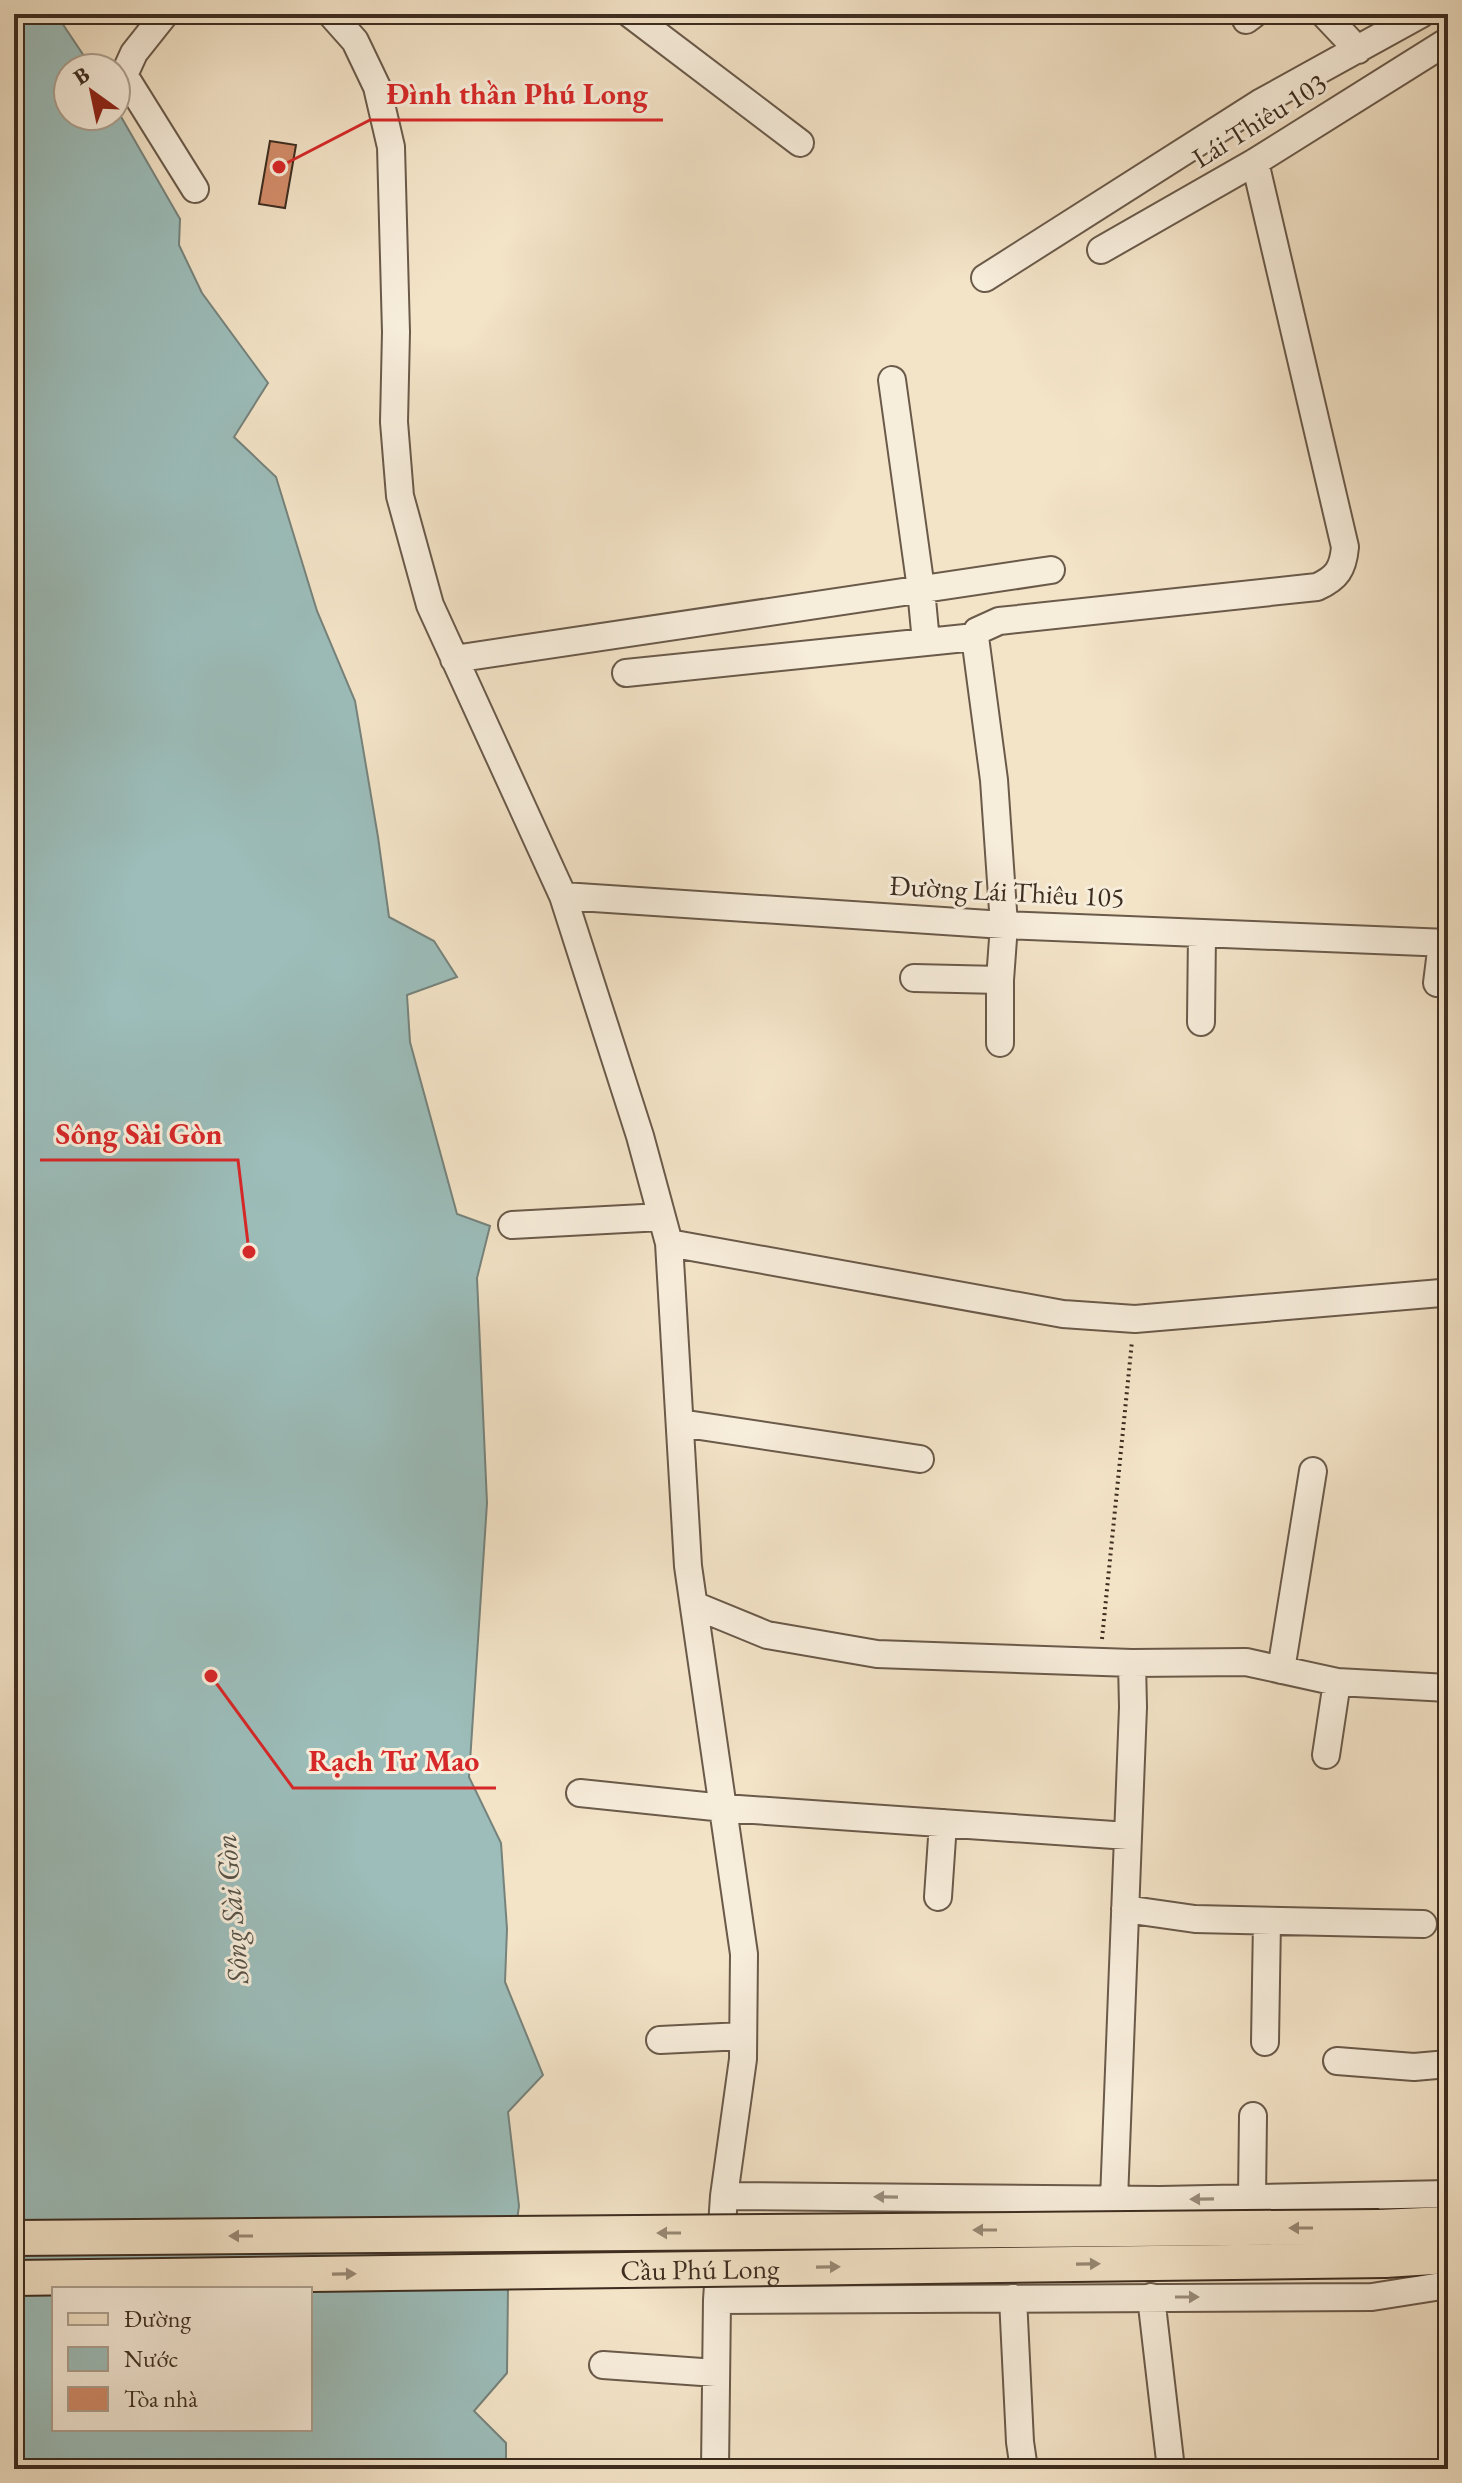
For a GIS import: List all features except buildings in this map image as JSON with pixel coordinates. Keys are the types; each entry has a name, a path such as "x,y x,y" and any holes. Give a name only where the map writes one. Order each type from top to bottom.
{"main road":[{"path":"1382,2243 1448,2224"},
{"name":"Cầu Phú Long","path":"14,2238 1382,2243"},
{"path":"1382,2243 1448,2256"},
{"name":"Cầu Phú Long","path":"14,2278 1382,2243"}],"street":[{"path":"165,14 134,53 124,75 195,189"},
{"path":"331,14 355,41 377,87 391,147 396,332 394,422 400,496 430,605 563,896 640,1136 666,1230 688,1566 744,1954 743,2059 724,2196 717,2300 715,2469"},
{"path":"630,14 800,143"},
{"path":"1324,14 1358,50"},
{"path":"985,278 1260,103 1421,14"},
{"name":"Lái Thiêu 103","path":"1101,250 1255,162 1448,41"},
{"path":"1000,1043 1004,925 994,780 975,637 983,627 999,621 1317,587 1331,581 1342,569 1345,547 1255,162"},
{"path":"892,380 923,615"},
{"path":"626,673 923,615 1051,570"},
{"path":"454,659 923,615 975,637"},
{"name":"Đường Lái Thiêu 105","path":"563,896 1004,925 1202,942 1445,943"},
{"path":"1201,1022 1202,942"},
{"path":"1445,943 1437,983 1448,983"},
{"path":"914,978 1000,980"},
{"path":"512,1225 666,1230 1063,1314 1135,1319 1441,1293"},
{"path":"680,1423 920,1459"},
{"path":"1281,1670 1313,1471"},
{"path":"694,1605 767,1635 877,1654 1132,1663 1246,1662 1337,1682 1448,1688"},
{"path":"1114,2200 1132,1663"},
{"path":"1326,1755 1337,1682"},
{"path":"580,1793 724,1808 1128,1836"},
{"path":"938,1897 943,1823"},
{"path":"1125,1909 1195,1919 1423,1924"},
{"path":"1265,2042 1267,1921"},
{"path":"660,2040 743,2036"},
{"path":"1337,2061 1414,2067 1448,2064"},
{"path":"1252,2198 1253,2116"},
{"path":"724,2196 1114,2200 1448,2194"},
{"path":"717,2300 1372,2297 1448,2285"},
{"path":"1151,2297 1171,2469"},
{"path":"1013,2298 1024,2469"},
{"path":"603,2365 716,2373"}],"path":[{"path":"1099,1662 1135,1319"}],"water":[{"name":"Sông Sài Gòn","path":"14,14 56,14 81,52 52,52 52,132 130,132 180,219 179,245 202,293 268,383 234,437 276,477 317,611 355,701 389,917 434,941 457,977 407,995 410,1042 457,1214 490,1226 477,1278 487,1503 469,1777 501,1843 507,1929 505,1982 543,2075 508,2112 519,2206 508,2286 507,2373 474,2411 506,2443 506,2469 14,2469"}],"place":[{"name":"Đình thần Phú Long","path":"279,167"},
{"name":"Sông Sài Gòn","path":"249,1252"},
{"name":"Rạch Tư Mao","path":"211,1676"}]}
